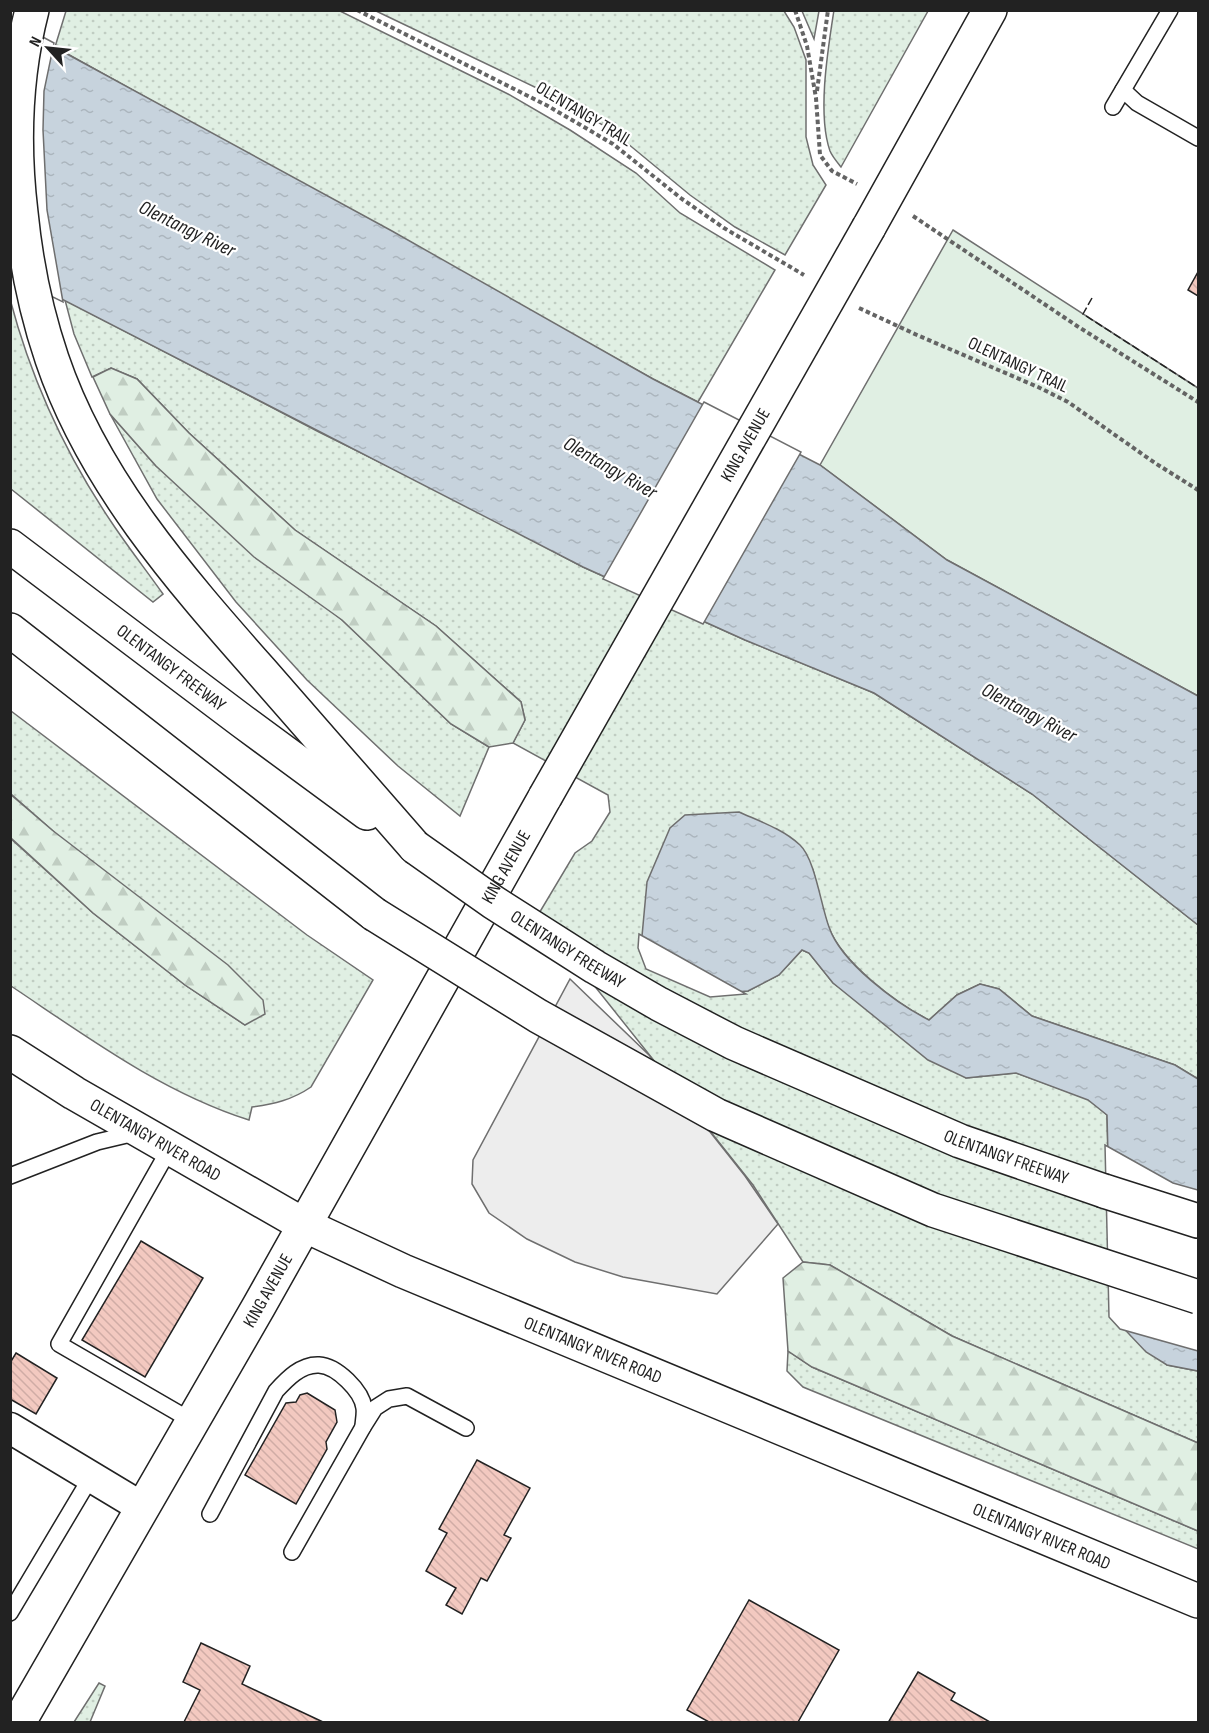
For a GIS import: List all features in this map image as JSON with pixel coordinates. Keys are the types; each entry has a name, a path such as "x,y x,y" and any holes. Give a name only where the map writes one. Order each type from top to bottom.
{"main road":[{"path":"32,10 19,83 18,187 25,242 39,314 53,361 73,408 120,494 149,537 193,593 415,847"},
{"name":"KING AVENUE","path":"19,1722 304,1225 990,10"},
{"name":"OLENTANGY FREEWAY","path":"10,546 242,722 415,847 493,902 595,967 659,1004 734,1043 960,1141 1198,1221"},
{"path":"10,630 374,914 538,1016 716,1115 933,1210 1198,1297"},
{"name":"OLENTANGY RIVER ROAD","path":"10,1052 74,1093 304,1225 424,1280 1198,1601"}],"street":[{"path":"10,1428 143,1508"}],"lane":[{"path":"1113,107 1170,10"},
{"path":"1123,90 1137,103 1198,138"},
{"path":"10,1176 97,1142 141,1131"},
{"path":"170,1148 58,1344 192,1421"},
{"path":"210,1514 276,1391 289,1377 308,1367 320,1365 336,1372 350,1382 360,1395 365,1410 363,1427"},
{"path":"292,1552 375,1408 389,1399 407,1396 466,1428"},
{"path":"10,1613 91,1477"}],"path":[{"name":"OLENTANGY TRAIL","path":"357,10 548,106 613,144 724,228 785,264"},
{"path":"795,10 807,46 816,98 820,155 832,171 922,222 1077,326 1198,402"},
{"path":"816,98 828,10"},
{"name":"OLENTANGY TRAIL","path":"879,317 1068,402 1198,490"}],"green space":[{"path":"834,10 928,11 841,167 830,151 824,119 825,81"},
{"path":"66,11 340,11 508,94 570,130 636,173 680,213 775,270 698,402 55,47"},
{"path":"376,11 784,11 794,27 806,60 806,137 813,165 826,185 785,255 735,227 690,195 610,129 543,91"},
{"path":"802,11 819,11 814,39"},
{"path":"953,230 1198,388 1198,696 947,560 820,465"},
{"path":"10,299 39,387 65,443 95,497 163,594 153,602 11,489"},
{"path":"65,300 583,567 745,640 874,693 1032,794 1198,925 1198,1079 1175,1065 1032,1016 999,989 980,984 957,995 929,1020 916,1013 872,981 846,955 829,928 813,870 711,994 748,991 779,975 802,950 809,953 833,983 966,1078 1016,1073 1088,1099 1107,1115 1112,1316 1167,1365 1198,1371 1198,1443 952,1336 830,1265 803,1262 753,1185 538,915 575,853 592,841 610,812 608,795 513,743 525,720 521,702 436,626 295,530 189,433 137,379 111,368 92,377 74,334"},
{"path":"111,368 137,379 189,433 295,530 436,626 521,702 525,720 513,743 489,747 451,724 342,620 254,557 156,466 110,414 93,377"},
{"path":"110,414 156,466 342,620 451,724 489,747 460,816 398,766 307,680 236,602 157,499"},
{"path":"11,711 307,935 373,980 311,1087 283,1101 252,1107 249,1120 185,1094 155,1078 96,1043 11,986 10,838 93,913 185,985 245,1025 52,830 11,794"},
{"path":"10,794 52,830 228,965 263,1000 265,1014 245,1025 185,985 93,913 11,838"},
{"path":"803,1262 830,1265 952,1336 1198,1443 1198,1531 812,1367 788,1351 783,1278"},
{"path":"788,1351 812,1367 1198,1531 1198,1549 803,1387 787,1371"},
{"path":"99,1683 105,1686 90,1722 74,1722"}],"shaded area":[{"path":"570,979 649,1055 745,1176 778,1224 717,1294 623,1277 575,1262 527,1239 489,1213 472,1184 473,1160"}],"water":[{"name":"Olentangy River","path":"10,23 392,231 653,379 820,465 947,560 1198,696 1198,925 1032,794 874,693 745,640 583,567 11,273"},
{"path":"739,812 779,830 800,845 810,861 835,941 857,968 886,993 916,1013 929,1020 957,995 980,984 999,989 1032,1016 1175,1065 1198,1079 1198,1371 1167,1365 1146,1352 1112,1316 1107,1115 1088,1100 1016,1073 966,1078 928,1060 833,983 809,953 802,950 779,975 748,991 711,994 641,947 647,882 670,828 685,815"}],"pier":[{"path":"11,20 54,43 44,91 43,130 47,210 63,302 10,276"},
{"path":"704,402 801,452 703,624 603,579"},
{"path":"639,934 746,994 710,997 646,969 638,948"},
{"path":"1105,1145 1173,1183 1198,1190 1198,1351 1120,1329 1109,1317"}],"building":[{"path":"1198,272 1198,296 1188,290"},
{"path":"141,1241 203,1278 145,1377 82,1340"},
{"path":"16,1353 57,1378 36,1414 10,1399 10,1363"},
{"path":"307,1393 335,1410 337,1422 326,1442 327,1449 296,1504 245,1475 286,1403 296,1402 300,1395"},
{"path":"477,1460 530,1488 504,1535 511,1538 487,1581 481,1578 462,1614 446,1605 456,1588 426,1571 447,1533 439,1529"},
{"path":"749,1600 839,1650 798,1722 709,1722 687,1710"},
{"path":"201,1643 250,1666 242,1684 323,1722 184,1722 200,1690 183,1682"},
{"path":"918,1672 955,1693 951,1700 990,1722 889,1721"}],"fence":[{"path":"1092,298 1083,314 1198,388"}]}
